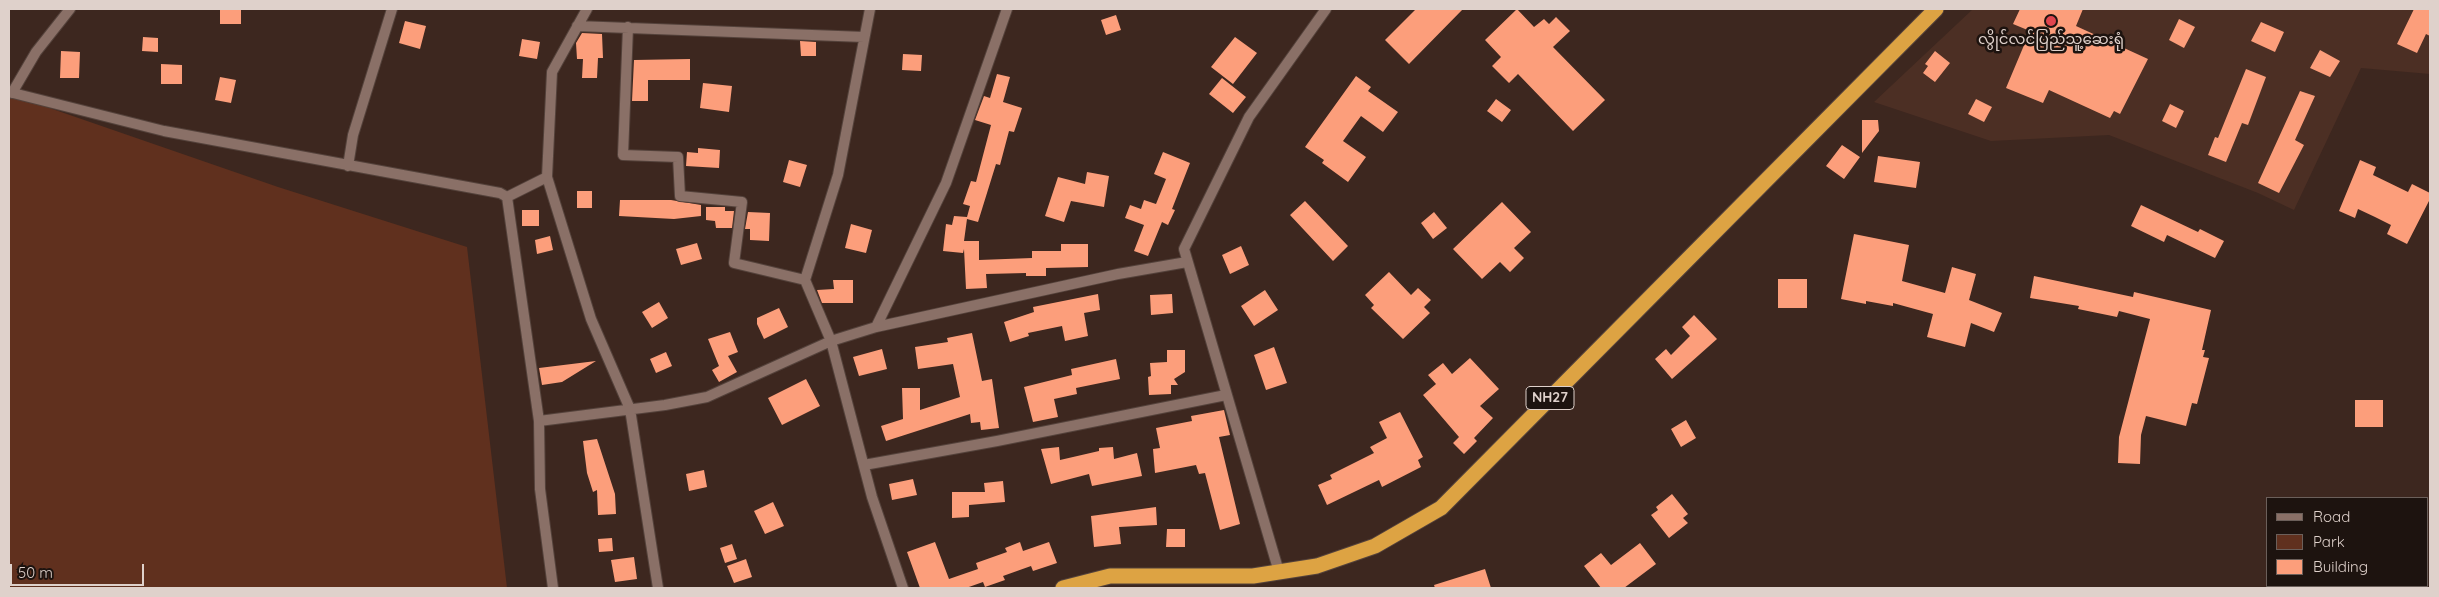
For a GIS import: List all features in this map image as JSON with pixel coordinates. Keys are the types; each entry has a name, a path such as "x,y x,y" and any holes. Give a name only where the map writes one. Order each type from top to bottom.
{"highway":[{"name":"NH27","path":"1063,588 1110,576 1253,576 1317,566 1375,546 1441,508 1936,9"}],"street":[{"path":"70,9 36,52 10,92 164,131 494,192 508,197 547,177"},
{"path":"348,166 353,135 392,9"},
{"path":"587,9 552,72 547,177 592,319 630,410 658,588"},
{"path":"870,9 838,175 804,280 831,341 872,497 903,588"},
{"path":"876,327 946,183 1007,9"},
{"path":"1279,572 1184,249 1250,117 1326,9"},
{"path":"577,26 864,37"},
{"path":"628,27 623,155 678,157 680,196 742,202 734,263 804,280"},
{"path":"508,197 538,421 540,490 553,588"},
{"path":"538,421 630,410 707,397 831,341 876,327 1118,274 1187,262"},
{"path":"864,465 997,441 1226,395"}],"shaded area":[{"path":"1973,9 2430,9 2430,74 2361,68 2294,210 2258,193 2109,135 1991,141 1874,102"}],"green space":[{"path":"9,94 278,187 467,247 507,588 9,588"}],"building":[{"path":"220,9 241,9 241,24 220,24"},
{"path":"1416,9 1463,9 1409,64 1385,40"},
{"path":"1517,9 1534,27 1544,19 1549,24 1556,17 1570,31 1553,47 1605,100 1573,131 1518,74 1509,83 1492,66 1501,57 1485,40"},
{"path":"2020,9 2083,9 2076,26 2148,59 2120,114 2114,111 2110,118 2049,90 2043,103 2006,88 2030,31 2013,24"},
{"path":"2414,9 2430,9 2430,36 2426,34 2417,53 2397,44"},
{"path":"1116,15 1121,30 1106,35 1101,20"},
{"path":"2179,19 2195,27 2184,48 2169,40"},
{"path":"405,21 426,26 420,49 399,43"},
{"path":"2261,22 2284,32 2275,52 2251,41"},
{"path":"582,33 602,34 603,58 598,58 597,78 582,78 583,59 577,59 576,43"},
{"path":"143,37 158,38 158,52 142,51"},
{"path":"1235,37 1257,53 1233,84 1211,67"},
{"path":"522,39 540,42 537,59 519,56"},
{"path":"800,41 816,42 816,56 801,56"},
{"path":"2320,50 2340,61 2330,77 2310,68"},
{"path":"61,51 80,52 79,78 60,78"},
{"path":"1935,51 1950,63 1935,82 1923,73 1928,66 1925,64"},
{"path":"903,54 922,55 921,71 902,70"},
{"path":"690,59 690,80 648,80 648,101 632,101 634,60"},
{"path":"161,64 182,65 182,84 161,84"},
{"path":"2246,69 2266,77 2248,125 2242,123 2226,162 2208,155 2215,137 2218,138"},
{"path":"997,74 1010,77 1003,102 1022,108 1014,132 1009,131 1000,165 996,164 978,222 967,219 964,241 979,241 979,260 1032,258 1032,251 1061,251 1061,244 1088,244 1088,267 1046,268 1046,276 1026,276 1026,273 986,274 987,288 966,289 964,249 963,253 943,251 946,224 952,225 954,216 967,217 970,206 963,204 971,181 976,182 991,125 975,120 984,96 990,98"},
{"path":"1356,76 1371,87 1368,91 1398,112 1383,132 1361,116 1343,141 1366,157 1348,182 1322,163 1324,160 1305,147"},
{"path":"220,77 236,80 231,103 215,100"},
{"path":"1222,78 1246,97 1233,113 1209,94"},
{"path":"703,83 732,86 729,112 700,108"},
{"path":"2300,91 2315,96 2295,140 2304,145 2279,193 2258,183"},
{"path":"1496,99 1511,110 1502,122 1487,111"},
{"path":"1976,99 1992,107 1984,122 1968,114"},
{"path":"2170,104 2184,111 2176,128 2162,121"},
{"path":"1862,120 1878,120 1879,131 1862,153"},
{"path":"1842,145 1860,157 1844,179 1826,166"},
{"path":"698,148 720,150 719,168 686,166 687,152 698,153"},
{"path":"1163,152 1190,163 1172,209 1175,210 1168,225 1162,222 1148,256 1134,251 1144,225 1125,218 1130,205 1141,209 1144,200 1156,204 1166,179 1154,174"},
{"path":"1878,156 1920,162 1916,188 1874,182"},
{"path":"789,160 807,165 800,187 783,182"},
{"path":"2360,160 2376,167 2373,175 2408,192 2412,184 2430,193 2430,199 2407,244 2387,234 2391,225 2375,217 2358,209 2355,218 2339,211"},
{"path":"1087,172 1109,176 1104,207 1071,201 1064,222 1045,216 1058,177 1085,184"},
{"path":"577,191 592,191 592,208 577,208"},
{"path":"620,200 671,200 701,205 701,216 674,219 619,216"},
{"path":"1305,201 1348,246 1333,261 1290,215"},
{"path":"1502,202 1531,232 1514,248 1524,258 1510,272 1500,262 1482,279 1453,249"},
{"path":"2141,205 2198,232 2200,229 2224,241 2215,258 2167,235 2164,242 2131,226"},
{"path":"706,207 725,207 725,211 734,211 732,228 716,228 715,221 706,220"},
{"path":"522,210 539,210 539,226 522,226"},
{"path":"748,212 770,213 769,241 750,240 750,229 745,229"},
{"path":"1434,212 1447,228 1433,239 1421,223"},
{"path":"851,224 872,230 866,253 845,248"},
{"path":"1854,234 1909,245 1902,281 1945,293 1952,267 1976,274 1969,300 2002,313 1994,332 1971,323 1965,347 1927,337 1933,314 1893,303 1893,306 1866,301 1866,304 1841,299"},
{"path":"550,236 553,250 537,254 535,240"},
{"path":"697,243 702,259 681,265 676,249"},
{"path":"1241,246 1249,265 1230,274 1222,255"},
{"path":"1389,272 1411,295 1418,288 1431,300 1424,307 1430,313 1403,339 1371,308 1374,305 1365,295"},
{"path":"2034,276 2133,297 2134,292 2211,310 2202,350 2205,350 2203,357 2209,358 2197,404 2192,403 2186,426 2146,416 2141,435 2140,464 2118,463 2119,437 2150,319 2119,311 2117,317 2078,309 2079,306 2030,298"},
{"path":"1778,279 1807,279 1807,308 1778,308"},
{"path":"833,280 853,280 853,303 822,303 817,290 834,289"},
{"path":"1265,290 1278,310 1254,326 1241,306"},
{"path":"1098,294 1100,310 1084,313 1088,336 1065,341 1062,326 1028,333 1029,336 1010,342 1004,322 1034,312 1033,307"},
{"path":"1172,294 1173,313 1151,315 1150,295"},
{"path":"659,302 668,318 652,328 642,312"},
{"path":"779,308 788,327 764,339 757,324 757,318"},
{"path":"1694,315 1717,339 1672,379 1655,359 1666,349 1671,355 1690,336 1682,327"},
{"path":"730,332 738,352 728,356 737,372 719,382 712,370 719,366 708,339"},
{"path":"972,333 982,381 992,379 999,428 981,430 980,422 971,423 970,414 886,441 881,426 903,419 902,388 920,388 920,410 960,397 953,364 918,369 915,347 948,342 947,338"},
{"path":"1274,347 1287,383 1266,390 1254,355"},
{"path":"882,349 887,369 859,376 853,357"},
{"path":"1167,350 1185,350 1185,372 1174,379 1178,385 1171,385 1171,394 1149,395 1148,377 1151,376 1150,363 1167,362"},
{"path":"666,352 672,366 656,373 650,359"},
{"path":"1470,358 1499,389 1480,406 1493,418 1474,438 1477,441 1464,454 1453,443 1459,437 1423,395 1436,384 1428,375 1443,363 1452,374"},
{"path":"1116,359 1120,379 1076,388 1077,394 1054,399 1058,417 1033,422 1024,387 1072,375 1071,369"},
{"path":"596,361 562,382 542,385 539,368"},
{"path":"806,379 820,406 782,425 768,398"},
{"path":"2355,400 2383,400 2383,427 2355,427"},
{"path":"1224,410 1230,435 1219,437 1240,524 1220,530 1205,473 1199,474 1196,465 1155,473 1153,449 1160,448 1156,428 1192,421 1191,416"},
{"path":"1400,412 1423,457 1418,460 1421,467 1382,487 1379,480 1327,505 1318,485 1332,479 1330,475 1374,453 1370,447 1387,438 1379,422"},
{"path":"1686,420 1696,438 1681,447 1671,429"},
{"path":"597,439 615,494 616,514 598,515 597,490 593,492 587,473 583,441"},
{"path":"1059,447 1060,460 1099,451 1099,448 1113,447 1114,459 1137,453 1142,476 1092,486 1089,474 1051,484 1041,449"},
{"path":"704,470 707,487 689,491 686,474"},
{"path":"913,479 917,495 892,500 889,484"},
{"path":"1003,481 1005,502 969,505 969,517 952,518 952,492 985,492 984,483"},
{"path":"1672,494 1688,514 1683,518 1688,523 1669,538 1651,515 1658,510 1656,507"},
{"path":"773,502 784,526 765,534 754,511"},
{"path":"1156,507 1157,525 1119,527 1121,544 1094,547 1091,516"},
{"path":"1167,529 1185,529 1185,547 1166,547"},
{"path":"612,538 613,551 599,552 598,539"},
{"path":"935,542 949,579 978,569 976,563 1007,552 1005,548 1020,542 1023,551 1049,542 1057,563 1033,571 1031,566 1003,576 1005,580 985,587 983,582 966,588 920,588 907,552"},
{"path":"1640,543 1656,564 1624,588 1601,588 1584,566 1601,553 1611,565"},
{"path":"732,544 737,559 725,563 720,548"},
{"path":"634,557 637,579 615,582 611,560"},
{"path":"746,559 752,577 734,583 727,566"},
{"path":"1485,569 1491,588 1435,588 1434,585"}],"place":[{"name":"လွိုင်လင်ပြည်သူ့ဆေးရုံ","path":"2051,21"}]}
